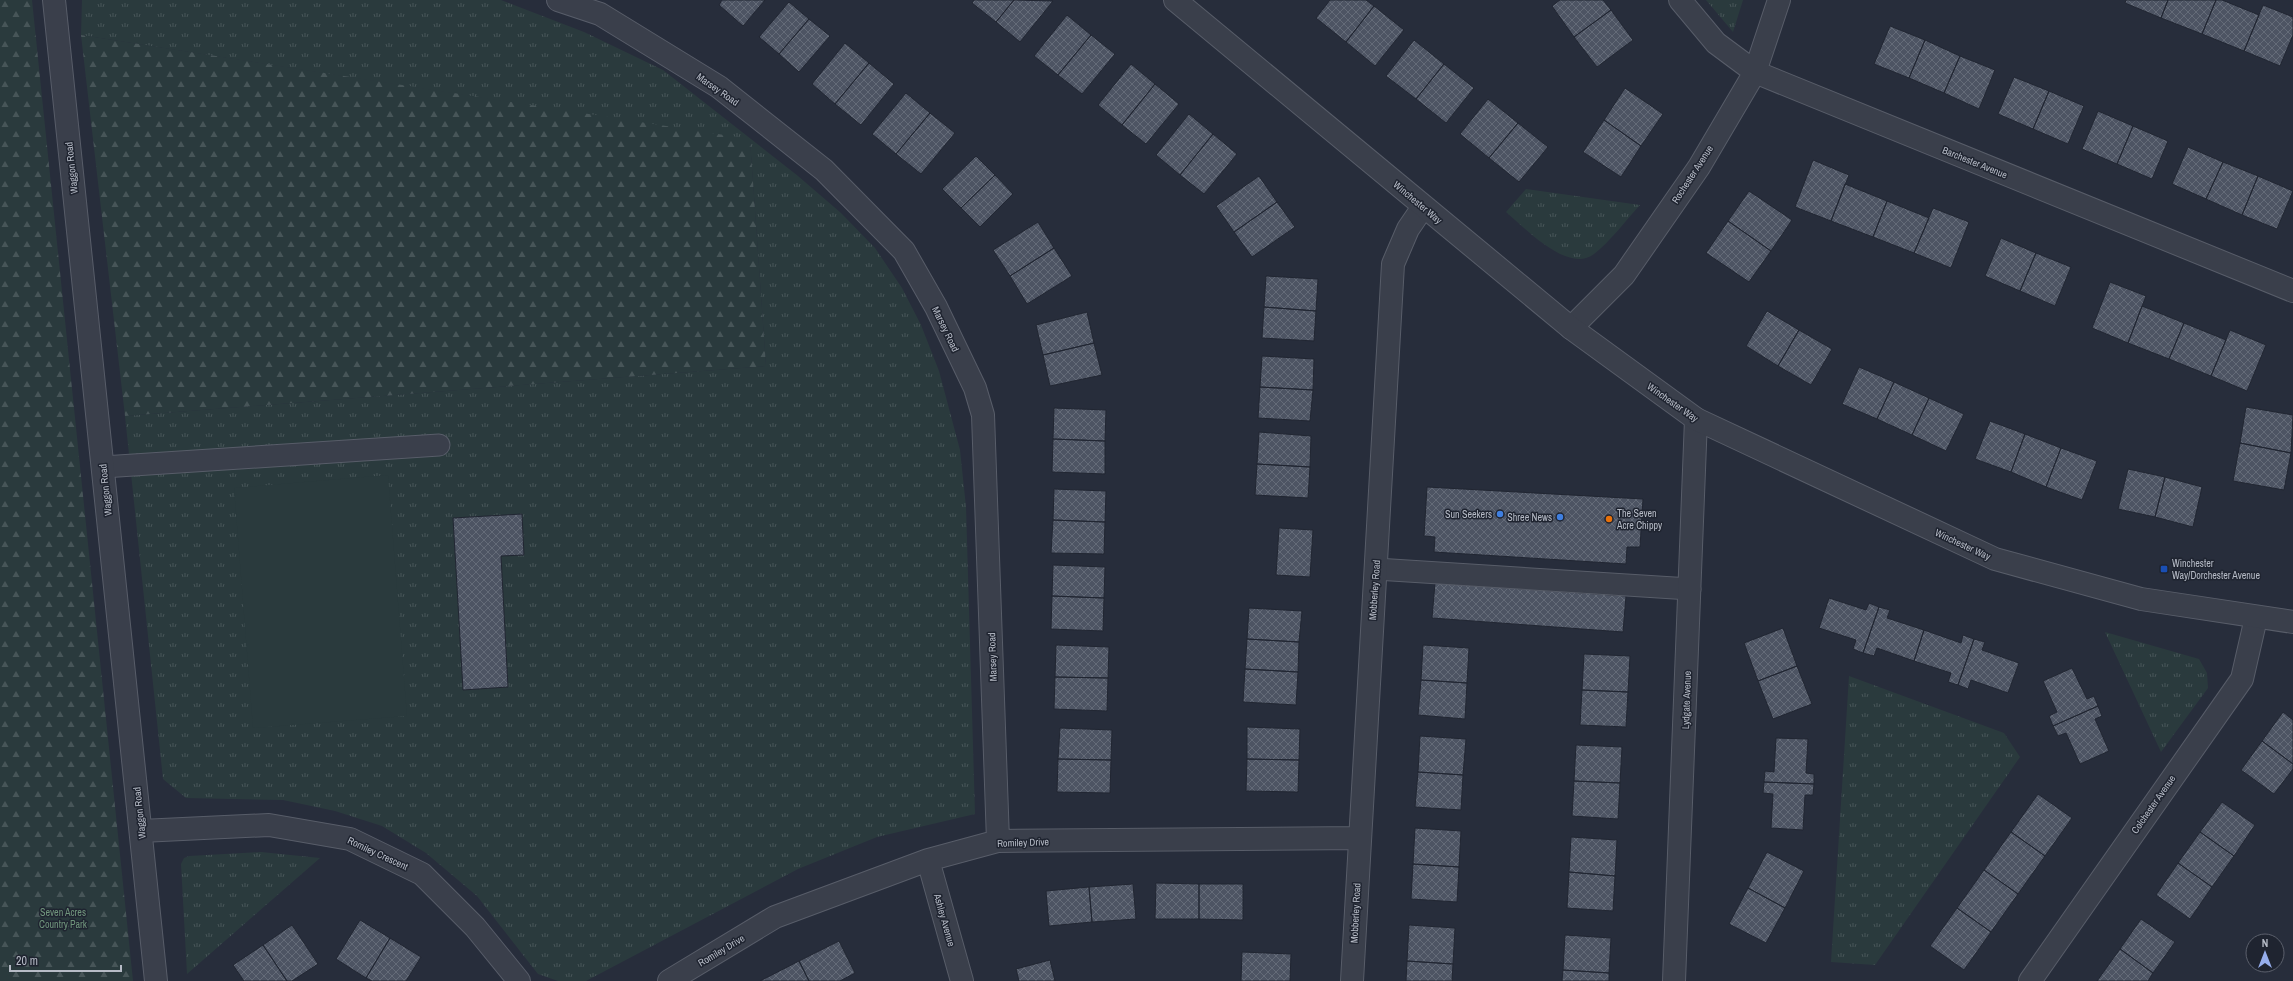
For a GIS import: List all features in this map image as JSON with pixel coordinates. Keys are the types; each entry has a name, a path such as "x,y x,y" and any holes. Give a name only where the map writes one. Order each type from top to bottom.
{"street":[{"name":"Waggon Road","path":"54,0 156,981"},
{"name":"Marsey Road","path":"558,0 600,14 719,87 824,170 904,251 936,307 975,388 983,415 998,841"},
{"name":"Winchester Way","path":"1175,0 1572,328 1696,420 1995,558 2141,599 2256,618 2293,622"},
{"name":"Barchester Avenue","path":"1680,0 1716,43 1755,72 2293,291"},
{"name":"Rochester Avenue","path":"1572,328 1624,275 1699,167 1755,72 1779,0"},
{"name":"Mobberley Road","path":"1352,981 1393,264 1408,229 1423,206"},
{"name":"Lydgate Avenue","path":"1674,981 1696,420"},
{"name":"Colchester Avenue","path":"2030,981 2242,679 2256,618"},
{"name":"Romiley Crescent","path":"141,831 269,825 350,839 422,874 475,927 519,981"},
{"name":"Romiley Drive","path":"669,981 775,917 928,860 998,841 1359,838"},
{"name":"Ashley Avenue","path":"928,860 962,981"}],"lane":[{"path":"103,467 439,445"},
{"path":"1376,569 1690,589"}],"green space":[{"name":"Seven Acres Country Park","path":"0,0 32,0 133,981 0,981"},
{"path":"82,0 501,0 584,32 663,70 798,176 841,213 875,248 902,288 921,325 939,371 960,450 966,507 975,814 877,837 798,869 586,981 558,981 538,974 477,896 426,853 382,826 335,811 283,800 186,798 163,779 125,416 766,366 750,140 81,35"},
{"path":"1706,0 1743,0 1733,32"},
{"path":"81,35 750,139 766,366 125,416"},
{"path":"1526,189 1640,205 1612,237 1594,254 1584,259 1572,258 1560,254 1535,238 1506,212"},
{"path":"388,475 407,716 253,728 234,488"},
{"path":"2105,632 2199,659 2207,673 2208,688 2161,752"},
{"path":"1849,676 2004,733 2020,757 1875,965 1831,962"},
{"path":"261,852 320,858 187,974 181,864 184,858 189,856"}],"building":[{"path":"722,0 765,0 743,26 719,5"},
{"path":"974,0 1014,0 996,22 972,3"},
{"path":"1014,0 1053,1 1020,42 996,22"},
{"path":"1330,0 1366,0 1374,6 1346,42 1316,18"},
{"path":"1560,0 1603,0 1611,10 1574,37 1552,6"},
{"path":"2126,0 2168,0 2161,18 2125,3"},
{"path":"2168,0 2216,0 2202,34 2161,18"},
{"path":"2216,0 2222,0 2259,15 2244,51 2202,34"},
{"path":"789,2 809,19 779,54 759,37"},
{"path":"2263,5 2293,17 2293,35 2280,66 2244,51"},
{"path":"1374,6 1404,30 1375,66 1346,42"},
{"path":"1611,10 1633,40 1597,67 1574,37"},
{"path":"1067,15 1091,35 1058,75 1034,56"},
{"path":"809,19 830,36 799,72 779,54"},
{"path":"1890,26 1925,40 1909,78 1874,64"},
{"path":"1091,35 1115,54 1082,94 1058,75"},
{"path":"1414,40 1444,64 1416,99 1386,76"},
{"path":"1925,40 1960,56 1944,93 1909,78"},
{"path":"845,43 869,63 835,104 812,84"},
{"path":"1960,56 1995,70 1979,109 1944,93"},
{"path":"869,63 894,84 861,125 835,104"},
{"path":"1131,64 1155,84 1122,125 1098,105"},
{"path":"1444,64 1474,88 1446,123 1416,99"},
{"path":"2014,77 2049,91 2033,129 1998,114"},
{"path":"1155,84 1179,104 1146,144 1122,125"},
{"path":"1625,88 1663,114 1641,146 1604,120"},
{"path":"2049,91 2084,106 2068,144 2033,129"},
{"path":"906,93 930,113 896,154 872,134"},
{"path":"1488,99 1518,123 1489,158 1460,134"},
{"path":"2098,111 2133,126 2117,164 2082,149"},
{"path":"930,113 955,133 921,174 896,154"},
{"path":"1189,114 1213,134 1180,175 1156,155"},
{"path":"1604,120 1641,146 1621,177 1583,152"},
{"path":"1518,123 1548,147 1519,182 1489,158"},
{"path":"2133,126 2168,141 2152,179 2117,164"},
{"path":"1213,134 1237,154 1204,194 1180,175"},
{"path":"2188,147 2223,162 2206,199 2172,184"},
{"path":"976,156 995,175 961,208 942,189"},
{"path":"1813,160 1849,175 1831,221 1795,207"},
{"path":"2223,162 2258,176 2242,215 2206,199"},
{"path":"995,175 1013,194 980,227 961,208"},
{"path":"1259,176 1277,202 1234,232 1216,206"},
{"path":"2258,176 2293,191 2277,229 2242,215"},
{"path":"1845,184 1887,201 1873,237 1831,221"},
{"path":"1749,191 1792,220 1771,251 1728,221"},
{"path":"1887,201 1929,218 1914,253 1873,237"},
{"path":"1277,202 1295,227 1252,257 1234,232"},
{"path":"1933,208 1969,222 1951,268 1914,253"},
{"path":"1728,221 1771,251 1749,282 1706,253"},
{"path":"1038,222 1054,248 1010,276 993,250"},
{"path":"2001,238 2036,253 2020,291 1985,276"},
{"path":"1054,248 1072,276 1027,304 1010,276"},
{"path":"2036,253 2071,267 2055,306 2020,291"},
{"path":"1266,276 1318,279 1316,311 1264,307"},
{"path":"2110,282 2146,296 2128,343 2092,328"},
{"path":"2142,306 2184,323 2169,359 2128,343"},
{"path":"1264,307 1316,311 1314,341 1262,338"},
{"path":"1767,311 1799,330 1778,366 1746,346"},
{"path":"1087,312 1094,343 1043,355 1036,325"},
{"path":"2184,323 2226,340 2211,376 2169,359"},
{"path":"1799,330 1832,349 1811,385 1778,366"},
{"path":"2230,330 2266,345 2247,391 2211,376"},
{"path":"1094,343 1102,375 1050,386 1043,355"},
{"path":"1262,356 1314,359 1313,390 1260,387"},
{"path":"1859,367 1894,382 1877,419 1842,404"},
{"path":"1894,382 1929,398 1912,435 1877,419"},
{"path":"1260,387 1313,390 1310,421 1258,418"},
{"path":"1929,398 1964,414 1946,451 1912,435"},
{"path":"2246,407 2293,415 2291,453 2240,443"},
{"path":"1054,408 1106,410 1105,441 1053,439"},
{"path":"1990,421 2025,434 2011,472 1975,459"},
{"path":"1259,432 1311,436 1310,467 1257,464"},
{"path":"2025,434 2061,448 2046,487 2011,472"},
{"path":"1053,439 1105,441 1105,474 1052,472"},
{"path":"2240,443 2291,453 2284,490 2233,481"},
{"path":"2061,448 2097,461 2082,500 2046,487"},
{"path":"1257,464 1310,467 1308,498 1255,495"},
{"path":"2128,469 2165,477 2155,517 2118,509"},
{"path":"2165,477 2202,487 2193,527 2155,517"},
{"path":"1427,487 1643,499 1640,547 1627,547 1626,564 1434,552 1435,537 1424,536"},
{"path":"1054,489 1106,491 1105,522 1053,520"},
{"path":"522,514 524,555 501,556 508,687 463,690 453,518"},
{"path":"1053,520 1105,522 1104,554 1051,553"},
{"path":"1279,528 1313,530 1310,577 1276,575"},
{"path":"1053,565 1105,567 1104,598 1052,596"},
{"path":"1435,583 1626,596 1623,632 1432,618"},
{"path":"1052,596 1104,598 1103,631 1051,629"},
{"path":"1829,598 1866,610 1869,603 1879,607 1863,653 1853,649 1856,640 1819,628"},
{"path":"1879,607 1890,610 1887,618 1924,630 1914,661 1877,648 1874,656 1863,653"},
{"path":"1249,608 1302,611 1299,642 1247,639"},
{"path":"1783,628 1797,666 1758,681 1744,643"},
{"path":"1924,630 1961,643 1963,635 1974,639 1958,685 1948,682 1951,673 1914,661"},
{"path":"1247,639 1299,642 1298,672 1245,669"},
{"path":"1974,639 1985,642 1982,650 2019,663 2008,693 1971,680 1968,689 1958,685"},
{"path":"1056,645 1109,647 1108,678 1055,677"},
{"path":"1423,645 1469,648 1467,683 1421,680"},
{"path":"1584,654 1630,656 1628,692 1582,690"},
{"path":"1797,666 1812,704 1773,719 1758,681"},
{"path":"2072,668 2087,699 2094,696 2098,706 2053,726 2049,716 2057,712 2043,681"},
{"path":"1245,669 1298,672 1296,705 1243,702"},
{"path":"1055,677 1108,678 1107,711 1054,709"},
{"path":"1421,680 1467,683 1465,719 1418,715"},
{"path":"1582,690 1628,692 1626,727 1580,725"},
{"path":"2098,706 2102,716 2095,719 2109,751 2080,764 2066,733 2058,736 2053,726"},
{"path":"2283,712 2293,720 2293,764 2262,741"},
{"path":"1247,727 1300,729 1299,760 1247,759"},
{"path":"1060,728 1112,730 1111,760 1058,759"},
{"path":"1420,736 1466,739 1463,775 1418,772"},
{"path":"1776,738 1808,739 1806,773 1814,774 1814,784 1764,782 1765,771 1774,772"},
{"path":"2262,741 2293,764 2293,769 2274,794 2241,770"},
{"path":"1576,745 1622,747 1620,783 1574,781"},
{"path":"1058,759 1111,760 1110,793 1057,792"},
{"path":"1247,759 1299,760 1298,792 1246,791"},
{"path":"1418,772 1463,775 1461,810 1415,807"},
{"path":"1574,781 1620,783 1618,819 1572,816"},
{"path":"1764,782 1814,784 1813,795 1805,795 1803,830 1771,828 1773,794 1763,793"},
{"path":"2038,794 2072,818 2045,856 2011,832"},
{"path":"2222,802 2255,825 2234,856 2200,832"},
{"path":"1415,828 1461,831 1459,867 1413,864"},
{"path":"2011,832 2045,856 2018,894 1984,870"},
{"path":"2200,832 2234,856 2212,887 2178,863"},
{"path":"1571,837 1617,840 1615,876 1569,872"},
{"path":"1767,852 1804,871 1785,908 1748,888"},
{"path":"2178,863 2212,887 2190,919 2156,895"},
{"path":"1413,864 1459,867 1457,902 1411,899"},
{"path":"1984,870 2018,894 1991,932 1957,908"},
{"path":"1569,872 1615,876 1613,911 1567,908"},
{"path":"1156,883 1199,884 1199,919 1155,919"},
{"path":"1133,884 1136,919 1092,922 1089,887"},
{"path":"1199,884 1243,884 1243,920 1199,919"},
{"path":"1089,887 1092,922 1049,926 1046,891"},
{"path":"1748,888 1785,908 1766,943 1729,924"},
{"path":"1957,908 1991,932 1964,970 1930,946"},
{"path":"2141,919 2175,942 2153,973 2120,949"},
{"path":"360,920 390,938 366,978 336,959"},
{"path":"292,925 318,964 292,981 287,981 263,945"},
{"path":"1409,925 1455,928 1453,964 1407,961"},
{"path":"1565,935 1611,938 1609,973 1563,970"},
{"path":"390,938 421,957 406,981 372,981 366,978"},
{"path":"839,941 855,973 840,981 809,981 799,961"},
{"path":"263,945 287,981 244,981 233,965"},
{"path":"2120,949 2153,973 2148,981 2097,981"},
{"path":"1242,952 1291,954 1290,981 1241,981"},
{"path":"1050,960 1055,981 1019,981 1016,969"},
{"path":"799,961 809,981 760,981"},
{"path":"1407,961 1453,964 1452,981 1406,981"},
{"path":"1563,970 1609,973 1609,981 1562,981"}],"place":[{"name":"Sun Seekers","path":"1500,514"},
{"name":"Shree News","path":"1560,517"},
{"name":"The Seven Acre Chippy","path":"1609,519"},
{"name":"Winchester Way/Dorchester Avenue","path":"2164,569"}]}
